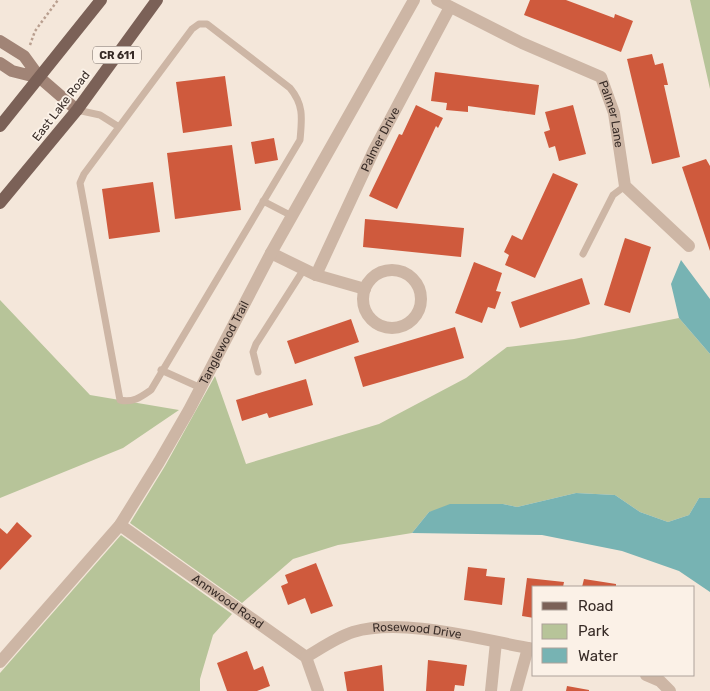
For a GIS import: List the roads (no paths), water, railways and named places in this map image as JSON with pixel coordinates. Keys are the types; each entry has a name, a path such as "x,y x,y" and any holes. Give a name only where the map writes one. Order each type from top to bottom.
{"main road":[{"path":"0,126 101,0"},
{"name":"East Lake Road","path":"0,203 77,110 157,0"}],"street":[{"name":"Tanglewood Trail","path":"0,662 120,525 160,462 201,388 271,253 414,0"},
{"name":"Palmer Lane","path":"437,0 522,43 601,77 614,113 625,186"},
{"name":"Palmer Drive","path":"316,275 374,150 450,7"},
{"path":"0,40 24,56 40,78 77,110"},
{"path":"0,63 12,71 40,78"},
{"path":"625,186 689,246"},
{"path":"271,253 316,275 365,289"},
{"path":"386,271 405,273 418,286 421,304 412,321 394,328 385,327 376,323 364,308 365,289 377,274 386,271"},
{"name":"Annwood Road","path":"120,525 306,656"},
{"name":"Rosewood Drive","path":"306,656 351,632 375,627 420,629 531,648"},
{"path":"490,691 496,642"},
{"path":"516,691 531,648"},
{"path":"306,656 318,691"},
{"path":"648,676 660,681 670,691"}],"lane":[{"path":"199,24 206,24 290,88 299,98 302,106 300,140 150,390 139,399 128,401 120,400 80,183 84,174 119,127 192,29 199,24"},
{"path":"77,110 100,114 119,127"},
{"path":"583,254 613,195 625,186"},
{"path":"263,201 292,216"},
{"path":"258,372 253,352 256,344 304,269"},
{"path":"161,370 201,388"}],"water":[{"path":"681,260 710,299 710,354 679,318 671,284"},
{"path":"576,493 615,495 640,512 668,522 689,515 699,498 710,498 710,592 679,571 622,551 542,535 412,533 429,512 450,504 503,504 517,507"}]}
